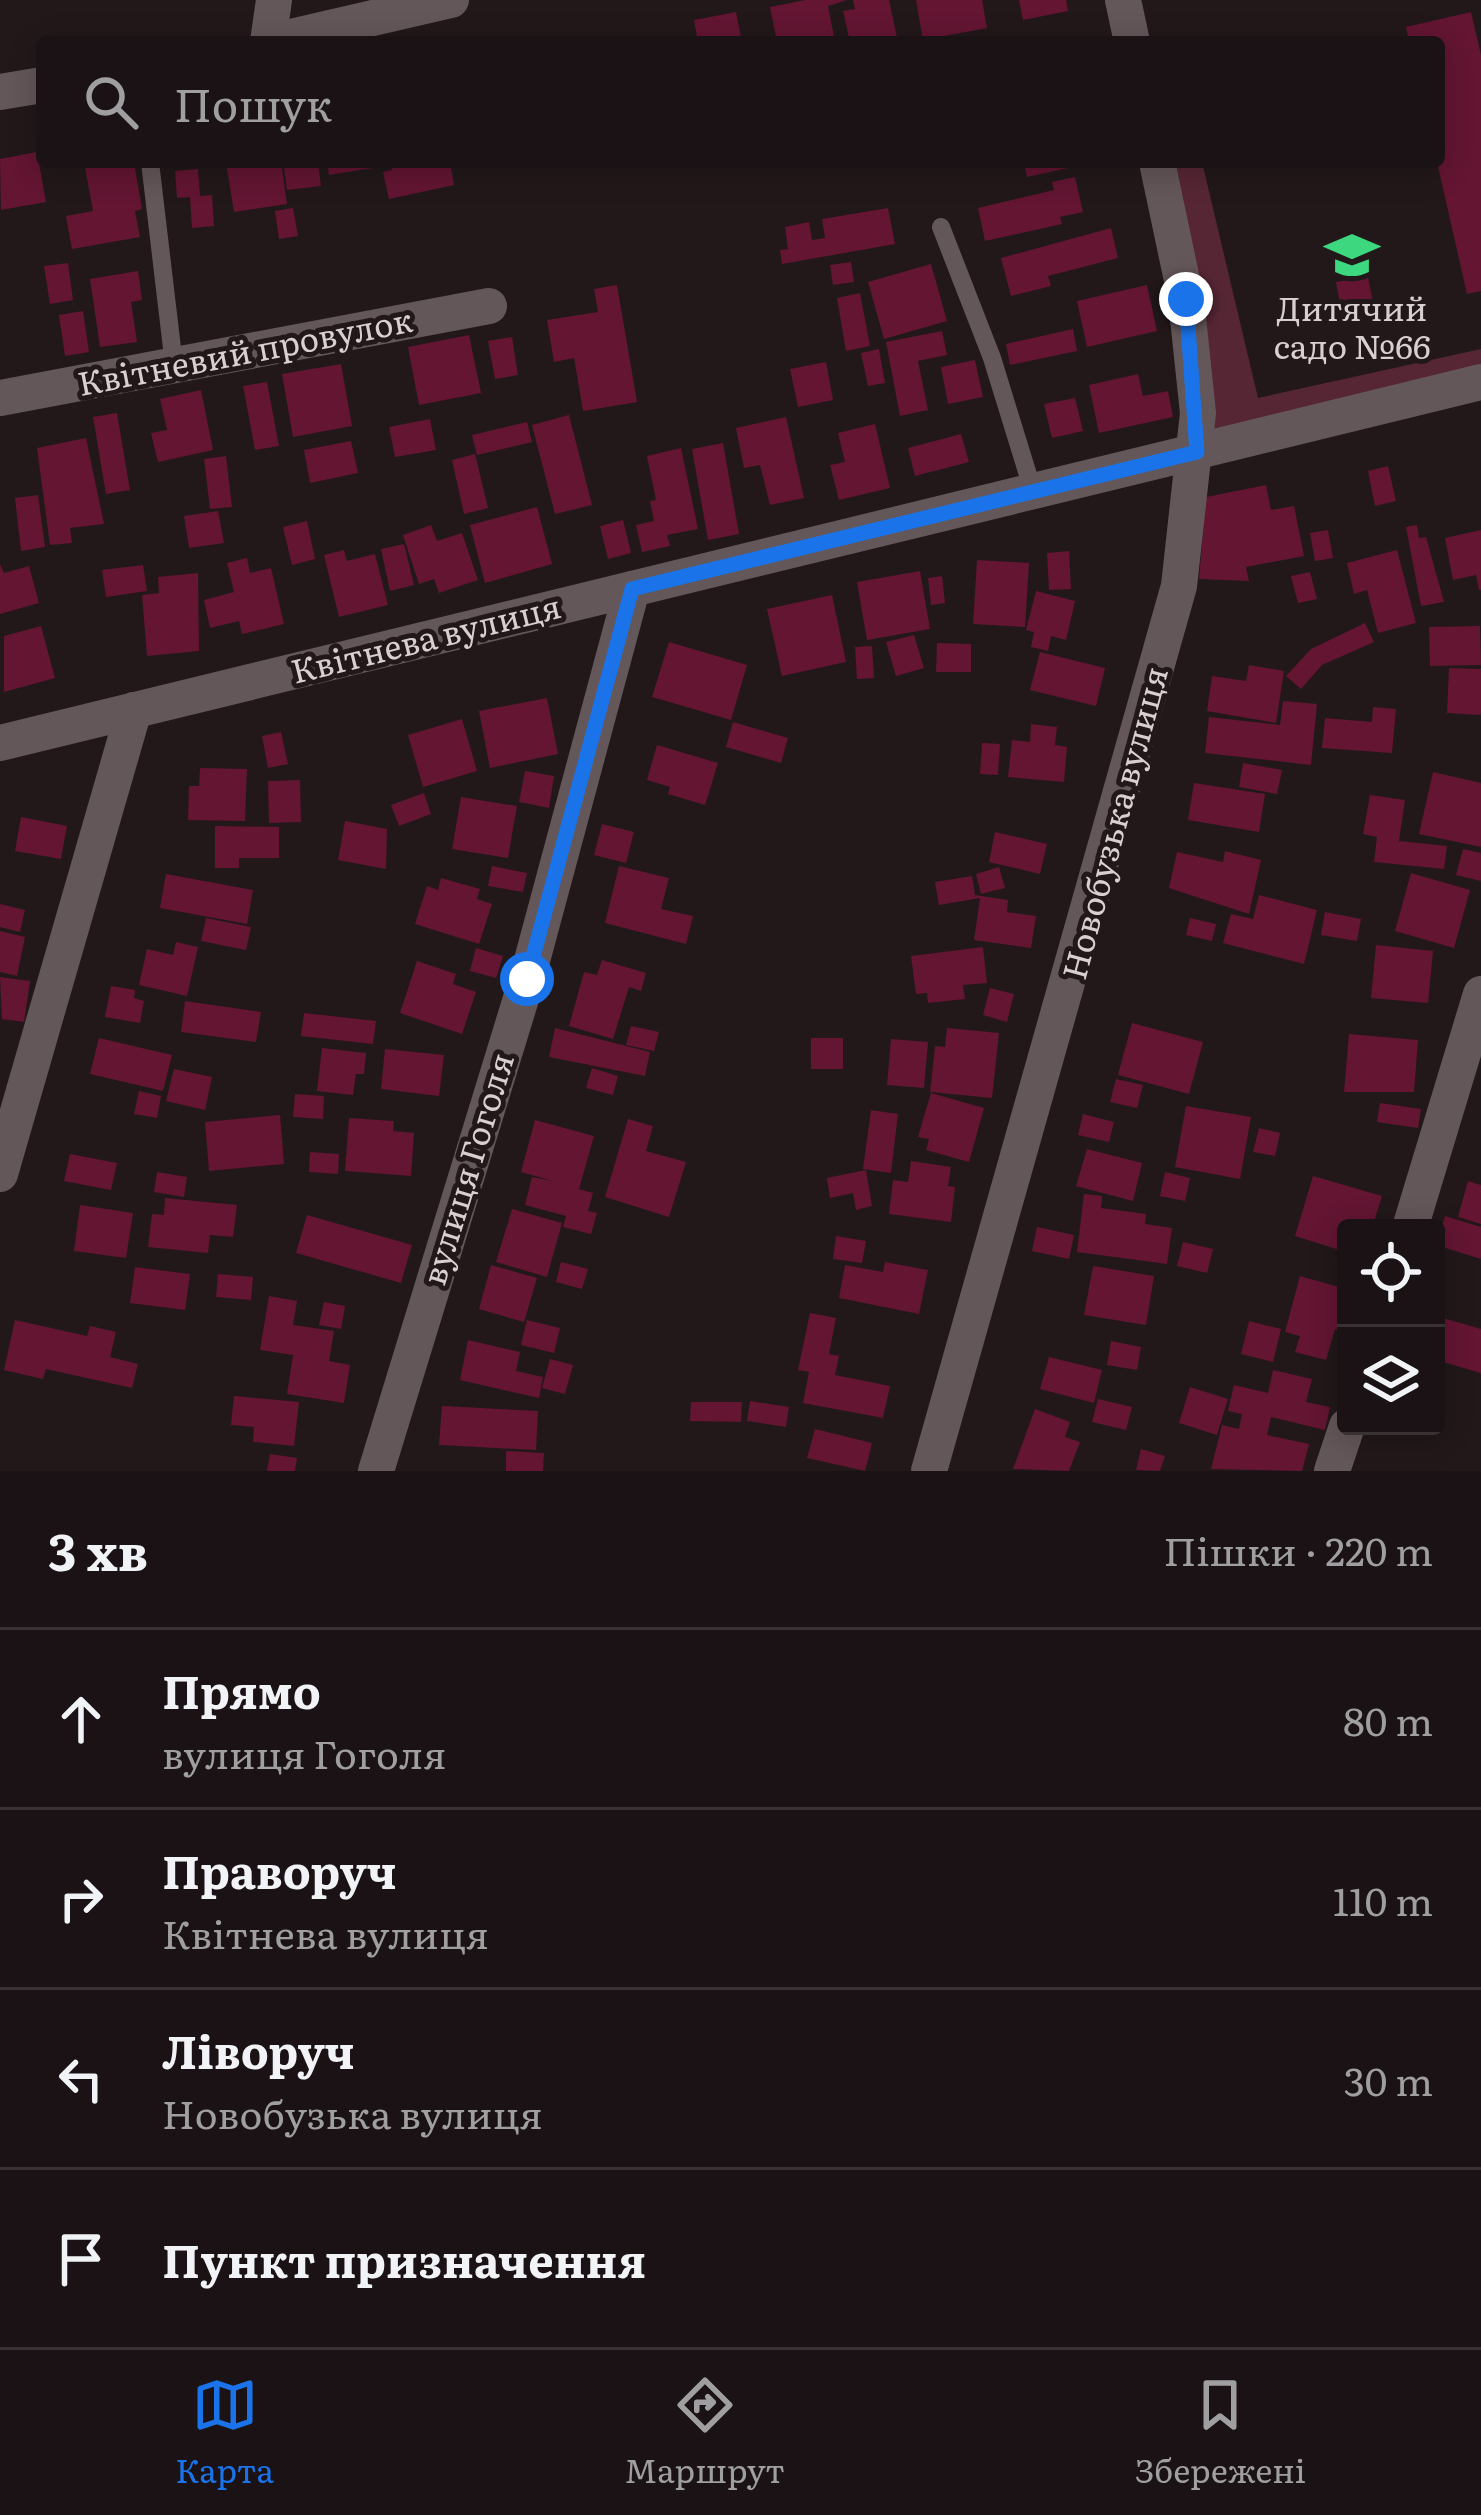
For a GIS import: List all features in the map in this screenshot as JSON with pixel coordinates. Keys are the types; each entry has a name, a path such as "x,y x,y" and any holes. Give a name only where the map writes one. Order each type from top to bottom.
{"street":[{"path":"269,36 274,0"},
{"path":"294,36 451,0"},
{"path":"1123,0 1131,36"},
{"path":"0,92 36,86"},
{"name":"Новобузька вулиця","path":"929,1471 1179,586 1197,452 1186,299 1158,168"},
{"name":"Квітневий провулок","path":"0,398 489,305"},
{"name":"Квітнева вулиця","path":"0,743 1481,382"},
{"name":"вулиця Гоголя","path":"376,1471 527,979 632,589"},
{"path":"0,1174 134,710"},
{"path":"1412,1219 1481,994"},
{"path":"1332,1471 1344,1435"}],"lane":[{"path":"151,168 174,365"},
{"path":"941,227 992,358 1033,491"}],"shaded area":[{"path":"1167,168 1203,168 1258,398 1481,349 1481,370 1216,431 1210,423"}],"building":[{"path":"805,0 847,0 828,6 834,36 776,36 770,7"},
{"path":"853,0 889,0 897,36 849,36 843,11 855,9"},
{"path":"916,0 982,0 987,28 922,36"},
{"path":"1019,0 1066,0 1068,11 1023,20"},
{"path":"736,12 741,36 697,36 694,20"},
{"path":"1471,12 1481,55 1481,291 1467,294 1438,168 1445,168 1445,36 1408,36 1406,27"},
{"path":"36,152 46,202 1,210 0,159"},
{"path":"85,168 135,168 142,209 135,211 140,237 72,249 66,216 93,211"},
{"path":"227,168 282,168 287,204 234,212"},
{"path":"284,168 319,168 321,186 287,190"},
{"path":"328,168 373,168 329,175"},
{"path":"451,168 454,185 389,199 383,172"},
{"path":"1025,168 1068,168 1027,177"},
{"path":"198,169 200,196 212,195 214,226 192,228 190,197 177,198 175,171"},
{"path":"1075,177 1083,212 1060,217 1062,224 985,241 978,208 1054,190 1052,182"},
{"path":"293,208 298,236 279,239 275,211"},
{"path":"888,208 895,244 782,264 780,250 788,249 785,227 809,222 812,240 825,238 822,219"},
{"path":"1111,228 1118,258 1048,276 1051,286 1011,296 1001,258"},
{"path":"851,262 854,282 833,285 830,265"},
{"path":"68,263 73,300 50,304 44,266"},
{"path":"931,264 947,321 884,339 868,282"},
{"path":"138,271 142,300 131,302 137,342 100,347 90,279"},
{"path":"1368,277 1374,308 1342,314 1336,282"},
{"path":"617,285 637,402 583,411 574,358 554,362 547,320 598,312 594,289"},
{"path":"1147,285 1157,331 1087,347 1077,301"},
{"path":"860,293 870,346 846,351 837,298"},
{"path":"83,311 89,352 65,356 59,315"},
{"path":"1073,329 1077,351 1010,365 1006,344"},
{"path":"942,331 947,355 918,361 928,410 900,416 886,342"},
{"path":"469,335 481,393 419,405 408,347"},
{"path":"512,337 518,375 495,379 488,341"},
{"path":"879,349 885,383 868,386 861,353"},
{"path":"975,360 983,397 948,404 941,367"},
{"path":"826,362 833,400 798,407 790,369"},
{"path":"341,364 352,426 293,437 282,374"},
{"path":"1138,374 1143,396 1168,391 1173,417 1099,433 1089,385"},
{"path":"267,382 279,446 255,450 243,386"},
{"path":"201,390 213,450 158,462 151,433 167,430 160,399"},
{"path":"1075,398 1083,431 1052,438 1044,404"},
{"path":"117,413 130,490 106,494 93,417"},
{"path":"569,415 592,505 555,514 532,425"},
{"path":"786,417 804,498 770,505 760,465 744,468 736,428"},
{"path":"430,419 436,450 395,457 389,427"},
{"path":"527,422 532,442 477,455 472,435"},
{"path":"875,424 890,488 839,500 830,465 845,462 838,433"},
{"path":"961,434 969,462 915,476 908,448"},
{"path":"86,438 104,524 70,528 72,543 50,545 37,448"},
{"path":"351,441 358,473 310,483 304,450"},
{"path":"723,443 739,534 708,540 692,449"},
{"path":"681,448 698,529 667,535 670,546 642,552 636,525 654,521 650,501 656,500 647,456"},
{"path":"475,454 488,508 464,514 452,460"},
{"path":"226,456 232,507 210,509 204,459"},
{"path":"1388,466 1396,501 1375,506 1368,471"},
{"path":"1266,485 1271,510 1294,506 1304,556 1246,567 1249,581 1199,579 1206,497"},
{"path":"38,495 45,547 21,551 15,498"},
{"path":"537,507 552,564 485,583 470,525"},
{"path":"218,511 224,543 189,548 184,516"},
{"path":"623,520 631,553 608,559 600,526"},
{"path":"307,521 315,559 292,565 283,527"},
{"path":"431,525 437,541 462,533 478,580 439,593 434,579 419,584 403,535"},
{"path":"1417,525 1419,538 1426,537 1444,602 1421,606 1406,527"},
{"path":"1328,530 1333,558 1315,561 1310,533"},
{"path":"1481,530 1479,590 1476,575 1453,580 1445,538"},
{"path":"404,544 414,585 390,591 381,549"},
{"path":"344,550 347,561 375,554 388,605 339,617 324,555"},
{"path":"1397,550 1416,623 1378,633 1367,590 1354,594 1347,563"},
{"path":"1069,551 1071,589 1049,590 1047,553"},
{"path":"247,558 250,573 271,568 284,624 242,634 239,621 210,628 204,600 234,592 227,563"},
{"path":"977,560 1029,563 1025,627 973,624"},
{"path":"0,564 4,573 29,566 39,603 0,614"},
{"path":"143,565 147,591 106,597 102,570"},
{"path":"920,571 930,629 867,640 857,582"},
{"path":"1310,572 1317,599 1298,603 1291,576"},
{"path":"198,573 199,651 147,656 142,595 159,593 158,577"},
{"path":"942,576 945,603 931,605 928,578"},
{"path":"1036,591 1075,601 1066,640 1051,636 1048,651 1031,647 1034,632 1026,630"},
{"path":"832,595 846,662 782,676 767,609"},
{"path":"1365,623 1374,642 1322,665 1301,689 1286,676 1311,649"},
{"path":"41,626 55,678 4,692 4,636"},
{"path":"1480,626 1481,665 1430,666 1429,627"},
{"path":"914,635 924,668 896,676 886,642"},
{"path":"669,642 747,665 731,720 652,697"},
{"path":"937,643 971,644 971,672 936,672"},
{"path":"872,646 874,678 857,679 855,647"},
{"path":"1040,652 1105,668 1096,706 1030,690"},
{"path":"1249,665 1284,671 1276,723 1207,711 1212,676 1246,681"},
{"path":"1449,668 1481,669 1481,715 1447,713"},
{"path":"547,698 558,754 490,768 479,711"},
{"path":"1283,701 1317,704 1311,765 1205,753 1209,717 1280,725"},
{"path":"1373,707 1396,709 1392,753 1322,748 1325,718 1372,722"},
{"path":"462,719 477,771 423,787 408,735"},
{"path":"733,722 788,738 781,763 726,747"},
{"path":"1031,724 1057,727 1055,745 1067,747 1064,782 1008,777 1012,740 1030,742"},
{"path":"281,732 288,764 268,768 262,736"},
{"path":"982,743 1000,744 998,775 980,774"},
{"path":"657,745 718,763 705,805 668,794 670,787 647,780"},
{"path":"1243,763 1282,770 1277,794 1239,787"},
{"path":"200,768 247,769 245,821 188,820 189,786 199,786"},
{"path":"525,771 554,776 549,808 519,802"},
{"path":"1433,772 1481,783 1481,847 1419,834"},
{"path":"300,780 301,822 269,823 268,781"},
{"path":"1194,783 1265,794 1259,832 1188,820"},
{"path":"424,793 431,814 399,826 391,805"},
{"path":"1370,795 1405,800 1399,841 1447,846 1444,869 1374,862 1377,837 1363,834"},
{"path":"461,797 517,806 508,858 452,849"},
{"path":"21,817 67,826 61,859 15,851"},
{"path":"345,821 387,829 386,869 338,860"},
{"path":"602,824 634,832 626,863 594,855"},
{"path":"215,826 279,827 279,858 239,858 239,868 215,868"},
{"path":"995,832 1047,844 1040,874 989,862"},
{"path":"1463,849 1481,853 1481,881 1456,875"},
{"path":"1225,851 1261,860 1249,914 1169,888 1177,852 1223,862"},
{"path":"492,866 527,873 523,892 488,886"},
{"path":"619,866 669,878 661,909 693,916 686,944 605,923"},
{"path":"999,867 1005,888 981,894 976,874"},
{"path":"1411,873 1470,890 1454,948 1395,931"},
{"path":"166,874 253,890 247,924 160,908"},
{"path":"972,876 975,895 1008,900 1007,912 1036,916 1031,948 974,940 980,898 939,905 935,882"},
{"path":"441,878 480,889 477,899 492,904 479,944 415,924 427,886 438,890"},
{"path":"1259,895 1317,910 1304,964 1223,943 1231,914 1253,919"},
{"path":"0,904 25,910 20,932 0,927"},
{"path":"1325,912 1361,919 1357,941 1321,935"},
{"path":"206,918 251,927 246,950 201,941"},
{"path":"1190,918 1216,924 1212,941 1186,935"},
{"path":"0,931 25,937 17,976 0,972"},
{"path":"176,942 198,947 187,996 139,985 147,949 173,955"},
{"path":"1376,945 1433,951 1428,1003 1371,998"},
{"path":"983,947 987,983 963,985 965,999 928,1003 927,993 916,994 911,956"},
{"path":"476,948 503,956 496,978 470,971"},
{"path":"602,960 646,973 641,991 629,987 613,1039 569,1026 584,972 597,975"},
{"path":"417,961 456,974 453,984 476,992 462,1034 400,1013"},
{"path":"0,977 30,981 24,1022 2,1019"},
{"path":"111,986 135,990 134,998 144,1001 140,1023 105,1017"},
{"path":"990,988 1014,994 1007,1022 983,1015"},
{"path":"185,1001 261,1012 256,1042 181,1032"},
{"path":"304,1013 376,1021 373,1044 301,1036"},
{"path":"1132,1023 1203,1042 1189,1094 1118,1075"},
{"path":"631,1026 659,1032 654,1051 626,1045"},
{"path":"555,1028 650,1052 645,1076 549,1057"},
{"path":"947,1028 999,1033 992,1098 930,1092 935,1046 945,1047"},
{"path":"1349,1034 1418,1040 1414,1092 1344,1092"},
{"path":"99,1038 172,1055 163,1091 90,1074"},
{"path":"811,1038 843,1038 843,1069 811,1069"},
{"path":"891,1039 928,1042 924,1088 887,1085"},
{"path":"322,1048 366,1053 364,1074 356,1074 353,1095 317,1091"},
{"path":"385,1049 444,1055 439,1096 381,1089"},
{"path":"592,1068 618,1076 613,1095 586,1088"},
{"path":"174,1069 212,1077 205,1110 166,1101"},
{"path":"1116,1079 1143,1085 1137,1108 1110,1102"},
{"path":"139,1091 161,1096 157,1118 134,1114"},
{"path":"931,1093 984,1108 969,1162 926,1150 929,1139 918,1137"},
{"path":"295,1094 324,1096 323,1119 293,1117"},
{"path":"1380,1103 1421,1109 1418,1128 1377,1122"},
{"path":"1186,1106 1251,1117 1240,1179 1175,1167"},
{"path":"871,1110 898,1114 891,1173 863,1169"},
{"path":"1083,1114 1114,1122 1109,1142 1078,1135"},
{"path":"280,1115 284,1164 209,1171 205,1122"},
{"path":"349,1118 394,1121 393,1131 414,1133 411,1176 345,1171"},
{"path":"628,1119 653,1126 646,1151 686,1162 669,1217 605,1197"},
{"path":"535,1120 594,1136 579,1189 593,1193 588,1211 597,1213 591,1234 563,1227 566,1216 525,1205 532,1177 553,1181 521,1172"},
{"path":"1259,1128 1280,1133 1275,1156 1253,1152"},
{"path":"1087,1149 1142,1163 1133,1201 1076,1186"},
{"path":"310,1152 339,1154 338,1174 309,1172"},
{"path":"70,1154 117,1163 111,1190 64,1181"},
{"path":"911,1161 951,1167 948,1186 955,1187 951,1222 889,1214 893,1180 908,1182"},
{"path":"866,1170 872,1206 856,1210 853,1193 830,1198 827,1178"},
{"path":"157,1172 187,1177 184,1197 154,1192"},
{"path":"1165,1172 1190,1178 1185,1201 1160,1196"},
{"path":"1313,1176 1382,1196 1375,1219 1337,1219 1337,1249 1295,1236"},
{"path":"1468,1181 1481,1185 1481,1224 1458,1217"},
{"path":"1084,1194 1102,1196 1101,1208 1146,1214 1145,1224 1172,1228 1167,1264 1077,1252"},
{"path":"165,1198 237,1205 233,1237 210,1235 208,1253 148,1247 152,1214 164,1215"},
{"path":"80,1205 133,1213 126,1258 74,1251"},
{"path":"512,1209 562,1223 547,1277 496,1262"},
{"path":"307,1215 412,1245 401,1283 296,1253"},
{"path":"1444,1219 1481,1227 1481,1259 1445,1248"},
{"path":"1037,1227 1074,1235 1069,1259 1032,1251"},
{"path":"836,1236 866,1241 862,1263 833,1259"},
{"path":"1183,1242 1213,1249 1207,1273 1177,1266"},
{"path":"561,1262 588,1269 582,1289 556,1282"},
{"path":"885,1262 928,1270 919,1314 839,1298 845,1265 883,1272"},
{"path":"491,1265 537,1278 524,1322 479,1309"},
{"path":"1093,1266 1154,1276 1146,1325 1084,1315"},
{"path":"135,1267 190,1274 185,1310 130,1303"},
{"path":"218,1274 253,1277 251,1300 216,1297"},
{"path":"1300,1276 1337,1286 1337,1330 1326,1360 1295,1352 1300,1336 1285,1332"},
{"path":"269,1296 297,1301 293,1325 334,1331 329,1361 350,1365 344,1403 287,1394 293,1355 260,1350"},
{"path":"324,1302 345,1306 341,1329 319,1325"},
{"path":"810,1313 836,1318 829,1354 839,1356 835,1375 890,1386 883,1418 803,1403 809,1372 798,1370"},
{"path":"1445,1319 1481,1329 1481,1373 1445,1363"},
{"path":"15,1320 87,1336 90,1326 116,1332 110,1357 138,1364 132,1388 46,1369 43,1379 4,1370"},
{"path":"527,1320 560,1328 554,1353 521,1345"},
{"path":"1249,1321 1281,1329 1273,1362 1241,1354"},
{"path":"468,1340 520,1352 516,1371 543,1377 539,1398 460,1380"},
{"path":"1111,1341 1141,1347 1137,1370 1107,1365"},
{"path":"1049,1357 1102,1370 1094,1403 1040,1389"},
{"path":"550,1359 573,1365 565,1394 542,1388"},
{"path":"1273,1370 1312,1379 1306,1402 1330,1407 1325,1430 1271,1417 1267,1435 1309,1444 1302,1471 1211,1469 1222,1425 1239,1429 1242,1414 1228,1411 1234,1385 1268,1393"},
{"path":"1190,1387 1228,1399 1217,1435 1179,1423"},
{"path":"234,1396 299,1402 294,1446 253,1442 254,1427 231,1425"},
{"path":"1098,1399 1132,1407 1126,1430 1092,1422"},
{"path":"750,1401 789,1407 786,1427 747,1421"},
{"path":"691,1402 742,1402 741,1422 690,1421"},
{"path":"442,1406 538,1411 536,1450 439,1445"},
{"path":"1035,1409 1070,1422 1065,1437 1080,1442 1069,1471 1013,1469"},
{"path":"815,1429 872,1443 865,1471 807,1458"},
{"path":"1141,1449 1165,1456 1160,1471 1136,1470"},
{"path":"506,1451 544,1453 543,1471 506,1471"},
{"path":"270,1454 297,1458 295,1471 267,1471"}],"place":[{"name":"Дитячий садо №66","path":"1352,255"}],"route":[{"path":"527,979 632,589 1197,452 1198,413 1186,299"}]}
